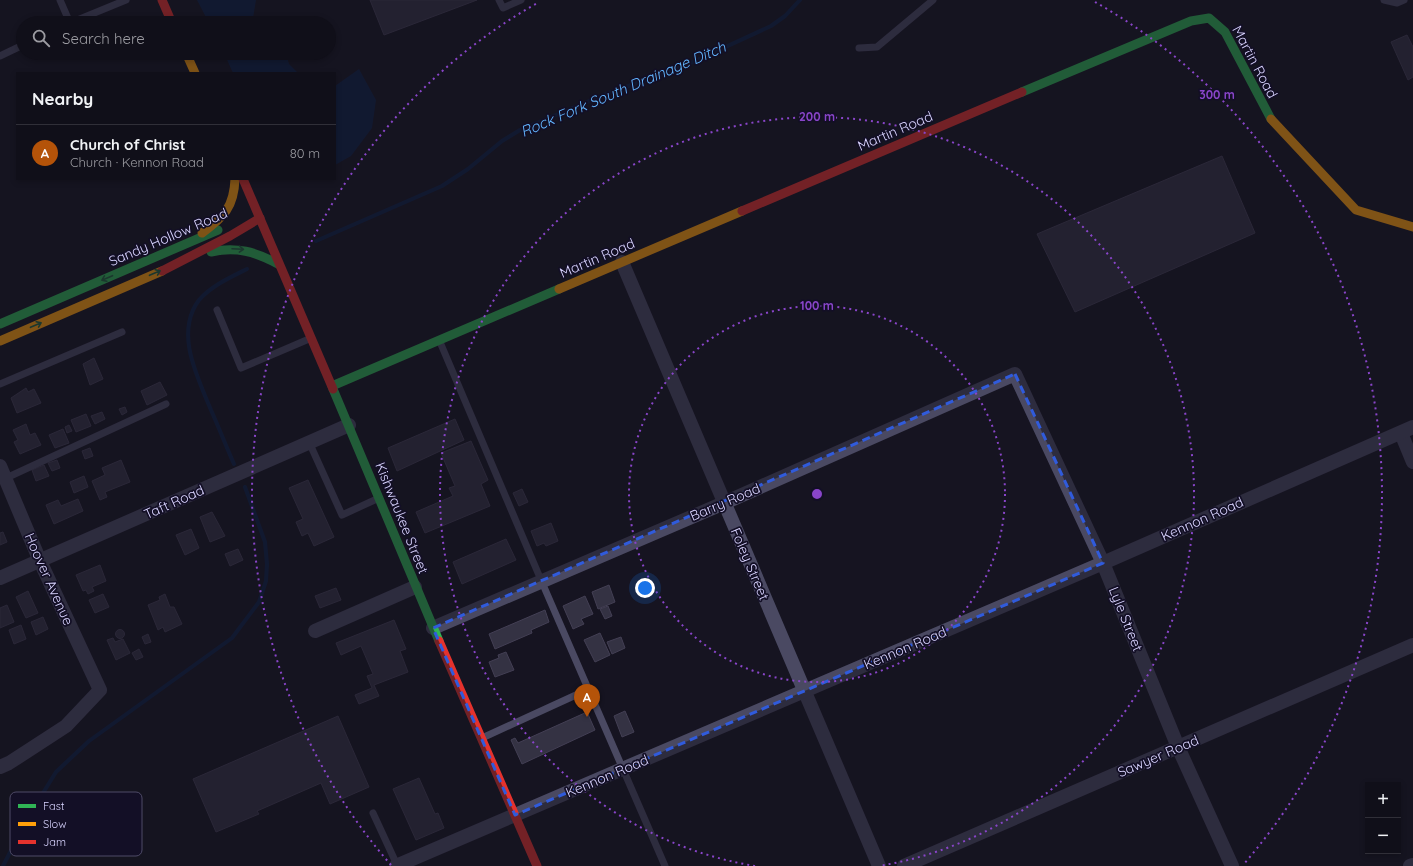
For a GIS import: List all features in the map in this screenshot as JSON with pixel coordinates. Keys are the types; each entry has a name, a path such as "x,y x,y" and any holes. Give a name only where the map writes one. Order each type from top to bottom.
{"street":[{"path":"162,0 169,16"},
{"name":"Martin Road","path":"332,386 440,342 622,262 1184,24 1209,18 1225,32 1268,116 1356,210 1394,220 1413,228"},
{"path":"189,60 195,72"},
{"path":"190,242 226,214 234,199 235,180"},
{"name":"Kishwaukee Street","path":"243,180 278,264 349,425 415,587 537,866"},
{"name":"Sandy Hollow Road","path":"0,324 227,226 260,218"},
{"name":"Sandy Hollow Road","path":"0,341 186,260 233,236 260,218"},
{"path":"186,260 216,250 240,248 258,253 278,264"},
{"name":"Foley Street","path":"622,262 879,866"},
{"name":"Barry Road","path":"433,628 541,580 724,503 1015,374"},
{"name":"Lyle Street","path":"1015,374 1103,563 1178,747 1232,866"},
{"name":"Taft Road","path":"0,578 349,425"},
{"path":"1407,430 1413,462"},
{"name":"Kennon Road","path":"396,866 1103,563 1407,430"},
{"name":"Hoover Avenue","path":"0,767 66,726 100,690 2,475"},
{"path":"315,632 415,587"},
{"name":"Sawyer Road","path":"904,866 1413,645"}],"lane":[{"path":"60,0 67,16"},
{"path":"87,16 126,0"},
{"path":"499,0 503,8 521,0"},
{"path":"859,48 877,47 933,0"},
{"path":"1384,0 1397,3 1404,0"},
{"path":"0,56 16,48"},
{"path":"217,310 241,368 311,338"},
{"path":"0,384 122,332"},
{"path":"440,342 665,866"},
{"path":"2,475 166,404"},
{"path":"309,442 342,515 379,498"},
{"path":"481,739 589,689"},
{"path":"374,813 396,866"}],"highlighted area":[{"path":"1015,374 1103,563 515,815 433,628"}],"water":[{"path":"197,0 256,0 253,16 205,16"},
{"path":"227,60 288,60 289,64 297,72 233,72"},
{"path":"359,69 376,100 372,128 351,156 336,164 336,85"}],"building":[{"path":"370,0 477,0 384,35"},
{"path":"1407,35 1413,47 1413,77 1408,80 1391,42"},
{"path":"1222,156 1255,233 1075,312 1037,234"},
{"path":"94,358 103,379 90,385 83,364"},
{"path":"160,382 167,395 147,405 141,391"},
{"path":"26,388 28,392 34,389 41,403 17,413 11,398"},
{"path":"125,407 127,412 122,415 119,409"},
{"path":"102,412 105,419 95,424 91,416"},
{"path":"86,414 91,426 76,432 71,420"},
{"path":"455,419 464,440 397,471 388,448"},
{"path":"26,424 30,435 35,433 41,445 20,454 14,442 18,440 13,430"},
{"path":"69,425 72,431 67,433 65,427"},
{"path":"63,429 69,443 55,448 49,435"},
{"path":"471,441 488,480 481,484 490,506 425,533 416,512 453,496 449,488 455,486 441,453"},
{"path":"90,448 93,456 85,459 82,451"},
{"path":"57,460 60,468 52,471 48,463"},
{"path":"121,460 130,482 105,492 107,497 100,500 92,481 105,475 102,468"},
{"path":"44,465 49,476 36,481 32,470"},
{"path":"84,476 88,487 74,493 70,482"},
{"path":"308,480 334,537 314,546 308,533 302,536 296,522 303,519 289,488"},
{"path":"522,489 528,502 519,506 513,493"},
{"path":"78,499 83,511 54,524 46,505 58,500 61,506"},
{"path":"212,512 225,536 210,542 200,517"},
{"path":"551,523 558,541 546,546 544,543 537,546 531,531"},
{"path":"191,529 199,548 185,555 176,535"},
{"path":"3,532 7,542 0,545 0,533"},
{"path":"506,539 516,560 462,584 453,562"},
{"path":"238,549 243,560 230,566 225,554"},
{"path":"100,565 106,581 92,587 94,591 88,594 86,590 83,591 76,575"},
{"path":"609,585 615,602 598,609 592,592"},
{"path":"336,588 341,600 320,608 315,596"},
{"path":"28,591 38,613 26,618 16,597"},
{"path":"103,594 109,607 95,613 89,600"},
{"path":"165,594 170,607 174,607 182,624 165,632 163,627 158,630 148,605 160,600 159,597"},
{"path":"585,596 593,614 581,619 584,624 573,629 563,606"},
{"path":"7,605 14,622 0,628 0,608"},
{"path":"608,606 612,616 605,619 600,609"},
{"path":"545,610 549,622 531,630 532,633 495,649 489,634"},
{"path":"43,617 48,629 36,635 31,622"},
{"path":"394,620 406,649 400,651 408,672 374,685 379,696 359,704 355,695 372,688 367,676 373,674 361,646 341,655 336,643"},
{"path":"21,625 26,639 14,644 9,630"},
{"path":"120,629 125,634 120,639 115,634"},
{"path":"600,633 610,655 595,662 584,640"},
{"path":"148,634 151,642 145,644 142,637"},
{"path":"621,637 625,648 612,654 607,642"},
{"path":"113,638 115,642 123,639 130,653 116,660 107,640"},
{"path":"139,649 143,657 136,660 132,653"},
{"path":"506,652 514,670 495,677 489,662 499,658 498,655"},
{"path":"625,711 634,732 622,737 614,716"},
{"path":"587,712 595,730 522,764 511,740 515,738 518,743"},
{"path":"338,716 369,787 330,804 321,783 257,811 259,814 216,832 193,779"},
{"path":"419,778 435,814 438,813 444,828 416,840 393,789"}],"waterway":[{"name":"Rock Fork South Drainage Ditch","path":"316,241 442,186 468,169 502,141 520,130 606,94 682,67 771,26 785,16 800,0"},
{"name":"Rock Fork South Drainage Ditch","path":"234,464 195,370 188,341 188,327 192,313 199,300 209,290 247,269"},
{"name":"Rock Fork South Drainage Ditch","path":"44,792 56,772 89,741 232,638 259,602 266,581 267,564 265,542 245,487"},
{"name":"Rock Fork South Drainage Ditch","path":"3,866 10,853"}],"traffic: fast":[{"path":"1022,92 1191,21 1209,18 1225,32 1271,119"},
{"path":"0,324 218,230"},
{"path":"211,252 220,250 246,251 262,256 278,264"},
{"path":"332,386 559,289"},
{"path":"333,389 439,641"}],"traffic: slow":[{"path":"189,60 195,72"},
{"path":"1271,119 1356,210 1413,227"},
{"path":"202,233 222,216 230,204 233,197 235,180"},
{"path":"559,289 742,211"},
{"path":"0,341 162,271"}],"traffic: jam":[{"path":"162,0 169,16"},
{"path":"742,211 1022,92"},
{"path":"243,180 333,389"},
{"path":"162,271 230,236 260,218"},
{"path":"439,641 537,866"}],"place":[{"name":"Church of Christ","path":"587,717"}]}
